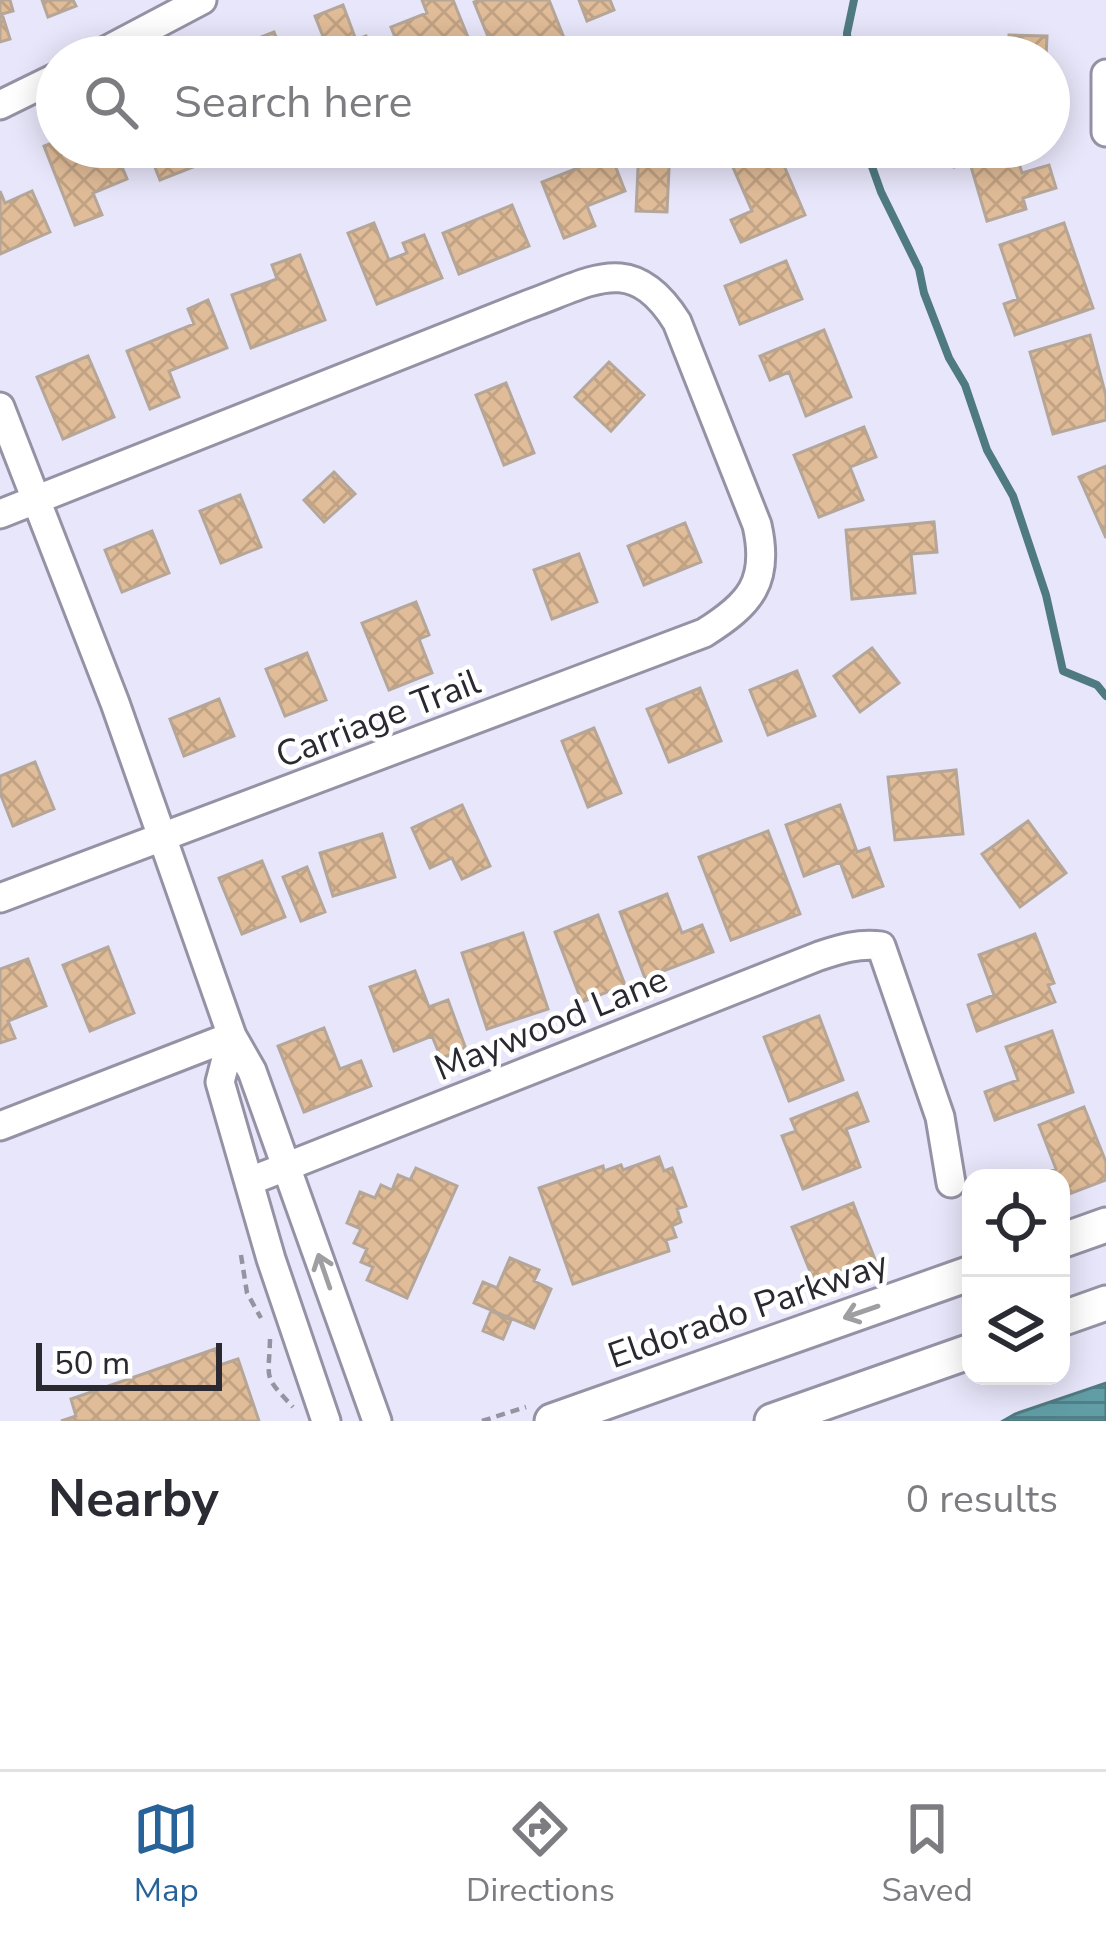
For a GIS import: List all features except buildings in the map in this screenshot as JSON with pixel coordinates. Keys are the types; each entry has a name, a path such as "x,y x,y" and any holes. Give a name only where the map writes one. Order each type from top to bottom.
{"main road":[{"path":"1070,1238 1106,1226"},
{"name":"Eldorado Parkway","path":"552,1421 962,1276"},
{"path":"1070,1316 1106,1303"},
{"path":"772,1421 962,1354"}],"street":[{"path":"134,36 202,0"},
{"path":"1106,74 1106,132"},
{"path":"0,105 36,87"},
{"name":"Carriage Trail","path":"0,898 704,633 746,600 760,577 763,551 677,322 646,284 628,277 610,278 527,305 35,500"},
{"path":"0,407 115,703 232,1036 252,1071 376,1421"},
{"path":"0,514 35,500"},
{"name":"Maywood Lane","path":"250,1181 834,951 881,946 940,1117 950,1184"},
{"path":"0,1126 232,1036"},
{"path":"232,1036 220,1082 297,1339 313,1417"},
{"path":"297,1339 342,1323"}],"path":[{"path":"239,1241 247,1293 270,1337 266,1372 271,1383 313,1417"}],"shaded area":[{"path":"1106,1383 1106,1421 1003,1421 1015,1414"}],"waterway":[{"path":"847,36 854,0"},
{"path":"872,168 919,269 924,293 949,358 965,385 987,450 1013,496 1046,595 1063,671 1097,685 1106,696"}]}
